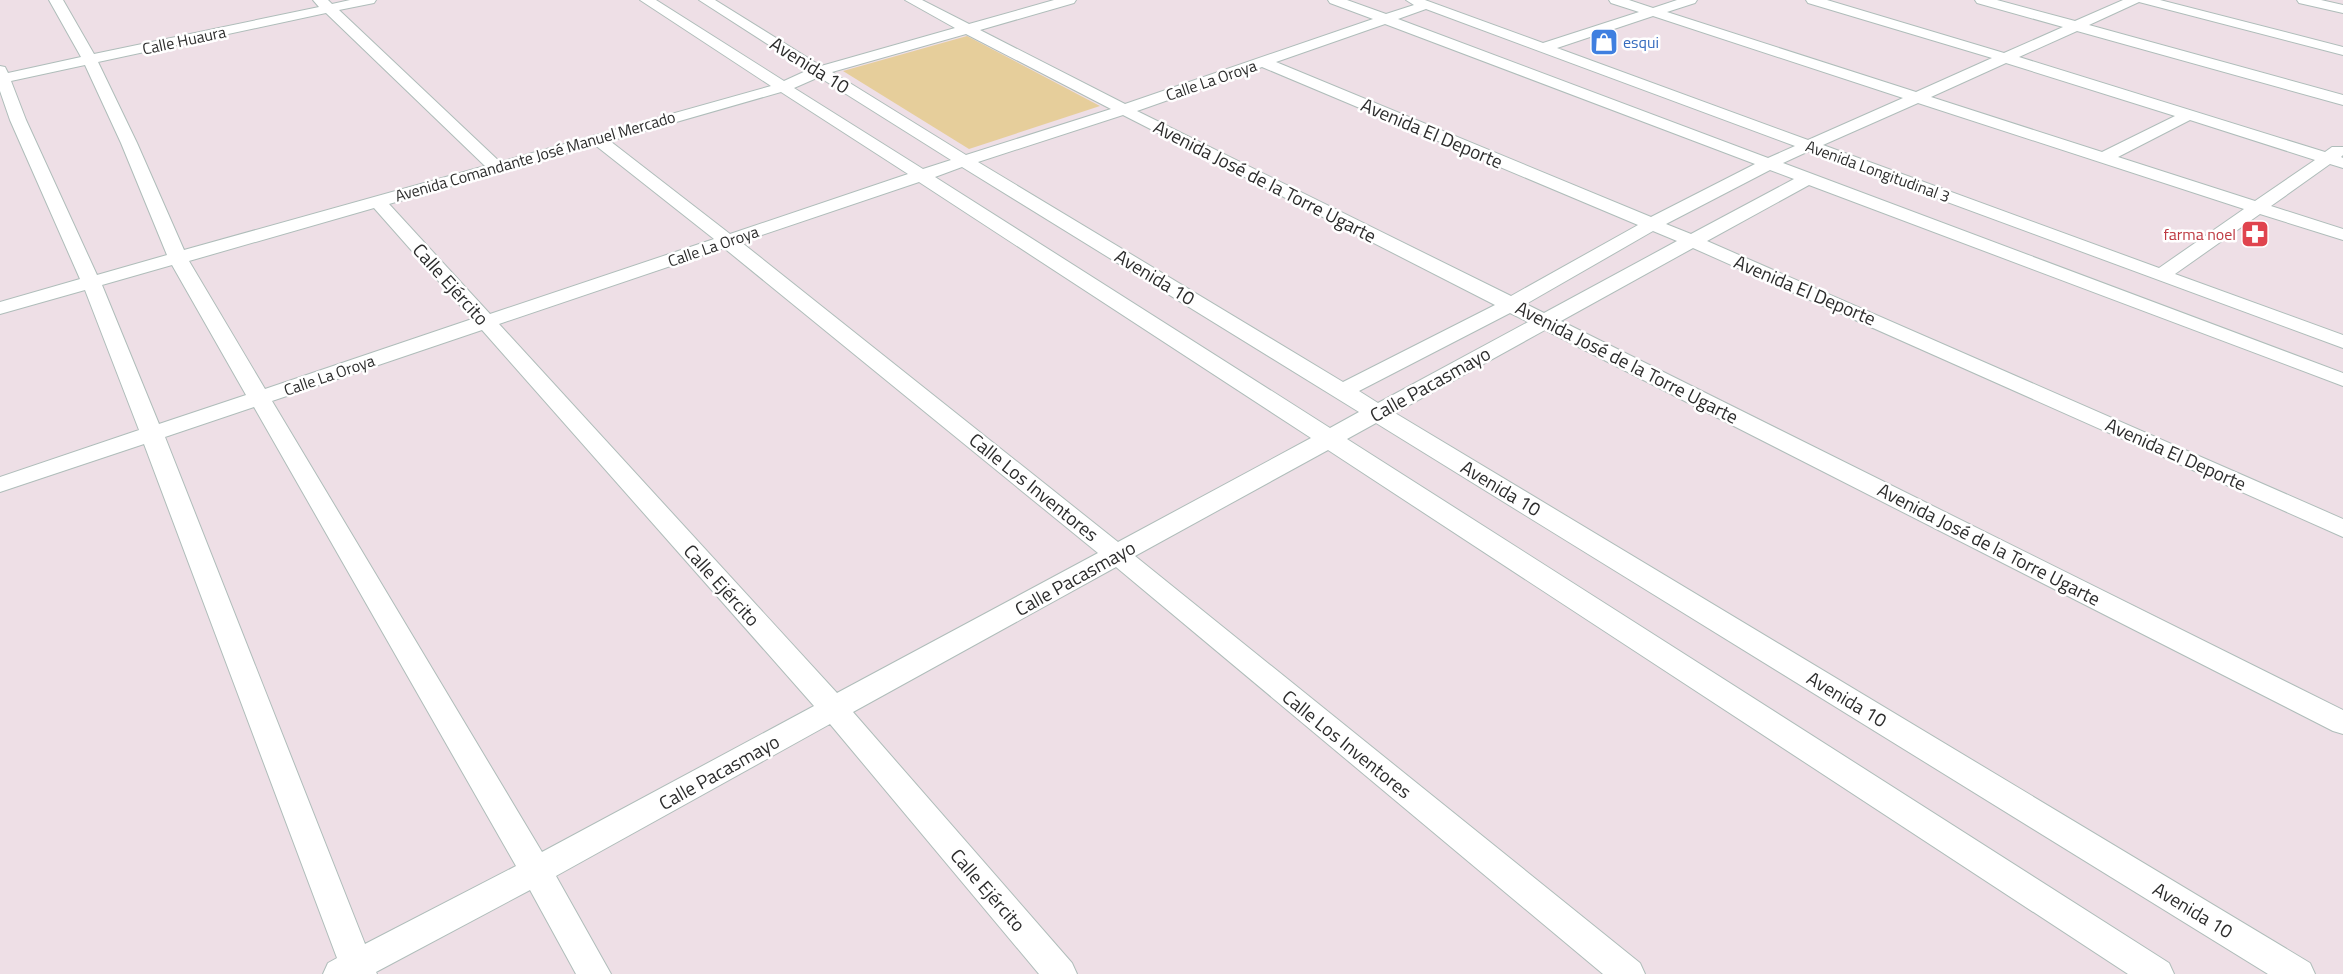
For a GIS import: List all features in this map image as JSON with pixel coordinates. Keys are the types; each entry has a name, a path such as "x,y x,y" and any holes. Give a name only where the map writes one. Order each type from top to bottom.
{"street":[{"path":"56,0 90,60 129,143 177,257 536,871 594,974"},
{"name":"Calle Huaura","path":"1,76 90,60 324,4 369,0"},
{"name":"Avenida 10","path":"647,0 784,86 2157,974"},
{"name":"Avenida 10","path":"706,0 964,161 2298,974"},
{"name":"Avenida José de la Torre Ugarte","path":"912,0 1124,110 2343,723"},
{"name":"Avenida Comandante José Manuel Mercado","path":"0,308 784,86 819,71 1069,0"},
{"path":"1335,0 2343,380"},
{"path":"1616,0 2343,235"},
{"path":"1542,48 1690,0"},
{"path":"1813,0 2336,160"},
{"path":"1982,0 2343,100"},
{"path":"1342,391 1512,304 1652,224 1770,163 1917,96 2078,27 2134,0"},
{"path":"2144,0 2343,51"},
{"path":"2312,1 2343,9"},
{"name":"Calle La Oroya","path":"0,485 964,161 1124,110 1388,19 1419,2"},
{"name":"Avenida Longitudinal 3","path":"1419,2 2343,342"},
{"path":"324,4 496,167"},
{"name":"Avenida El Deporte","path":"1263,62 1692,241 2013,381 2343,529"},
{"path":"1,76 18,120 91,282 152,434 352,971"},
{"path":"2104,157 2189,115"},
{"name":"Calle Los Inventores","path":"598,139 728,240 1117,555 1628,974"},
{"path":"2161,275 2258,207 2336,160 2343,148"},
{"name":"Calle Pacasmayo","path":"352,971 1808,178"},
{"name":"Calle Ejército","path":"377,201 834,709 1060,974"}],"shaded area":[{"path":"967,36 1100,106 969,149 843,71"}],"place":[{"name":"esqui","path":"1604,42"},
{"name":"farma noel","path":"2255,234"}]}
